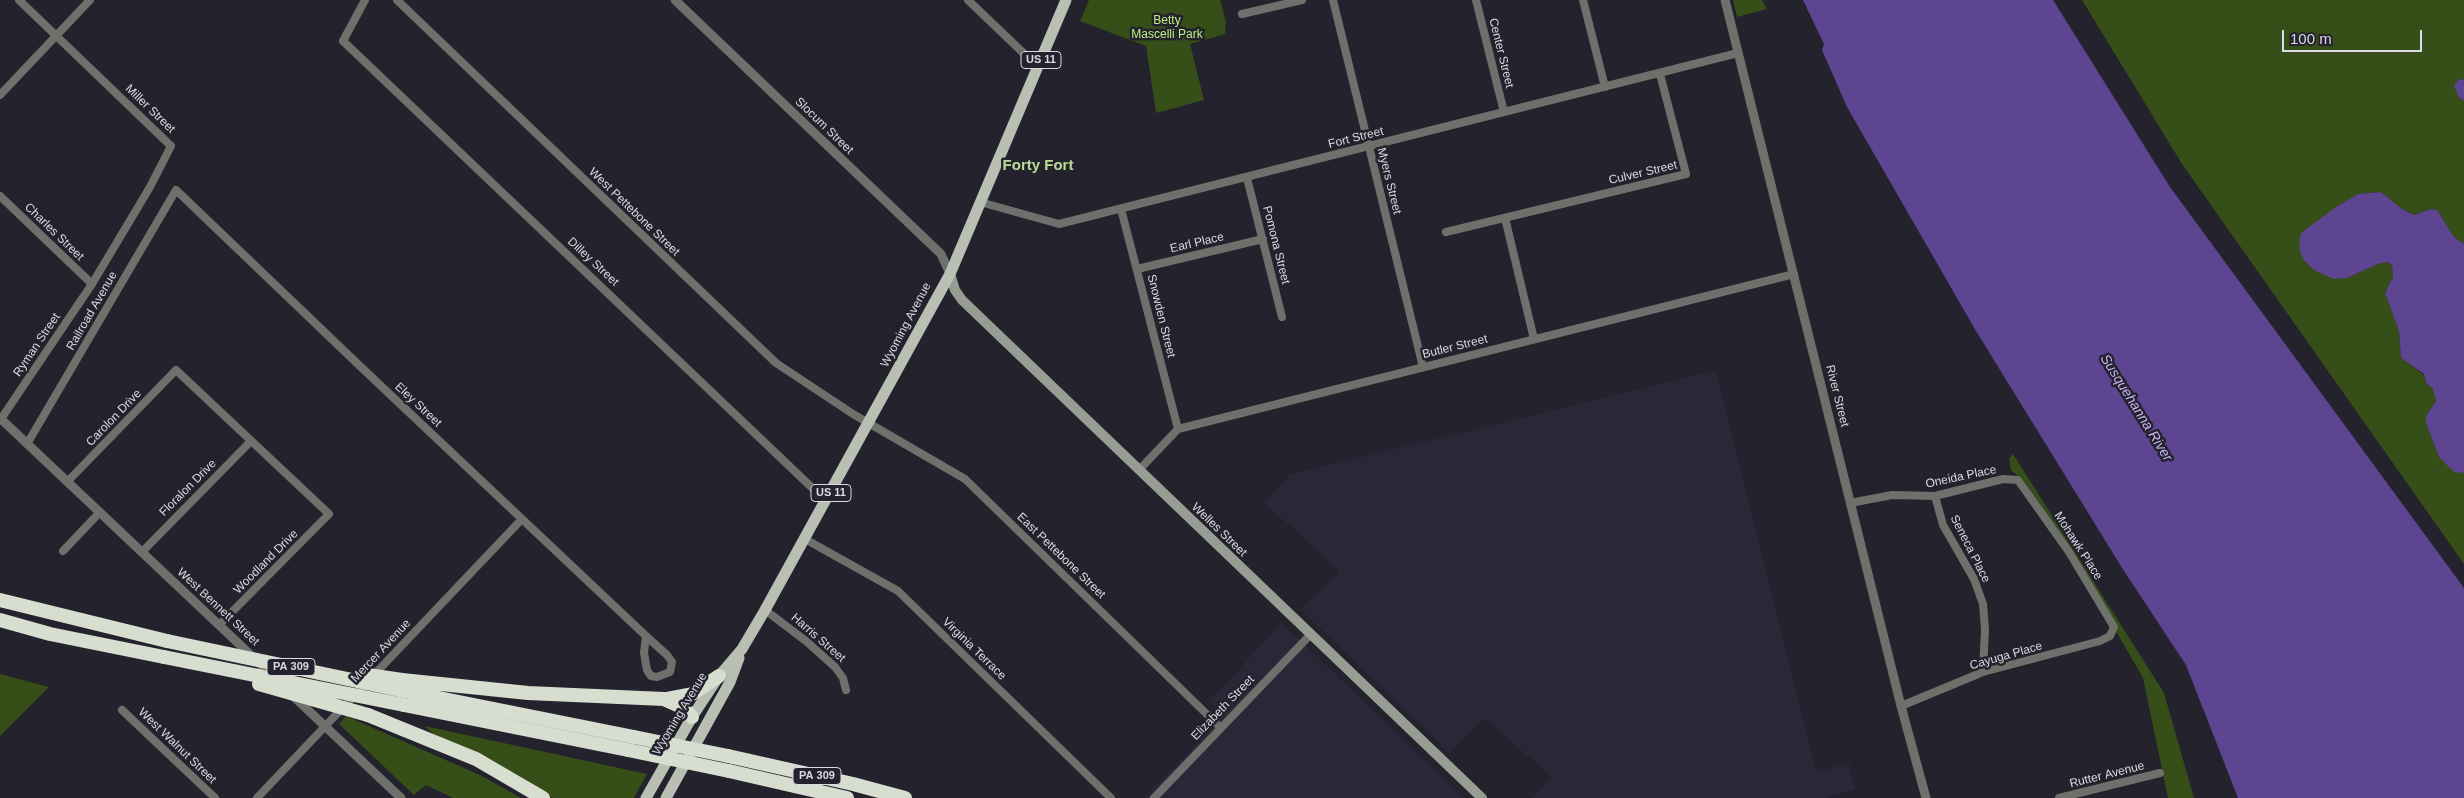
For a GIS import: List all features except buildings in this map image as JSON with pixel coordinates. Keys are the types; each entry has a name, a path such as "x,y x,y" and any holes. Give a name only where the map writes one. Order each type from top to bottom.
{"highway":[{"name":"PA 309","path":"0,600 167,642 634,736 853,784 905,798"},
{"name":"PA 309","path":"0,620 50,634 628,750 847,798"},
{"path":"167,642 402,680 528,693 664,699 692,694 719,676"},
{"path":"164,657 368,715 476,759 543,798"},
{"path":"664,699 682,706 692,717"}],"main road":[{"name":"Wyoming Avenue","path":"646,798 692,717 719,676 742,649 765,610 950,274 1066,0"},
{"name":"Welles Street","path":"950,274 955,290 962,300 1482,798"},
{"name":"Wyoming Avenue","path":"666,798 730,682 742,649"},
{"path":"692,717 702,735"}],"street":[{"name":"Miller Street","path":"19,0 171,146 150,188 92,284"},
{"path":"0,94 90,0"},
{"name":"Dilley Street","path":"365,0 343,40 826,501"},
{"name":"West Pettebone Street","path":"397,0 776,363 869,423"},
{"name":"Slocum Street","path":"675,0 941,254 950,274"},
{"path":"968,0 1038,67"},
{"path":"1242,14 1302,0"},
{"name":"Myers Street","path":"1333,0 1423,366"},
{"name":"Center Street","path":"1476,0 1504,112"},
{"path":"1583,0 1605,87"},
{"name":"River Street","path":"1725,0 1901,706 1926,798"},
{"name":"Fort Street","path":"980,202 1059,224 1738,53"},
{"name":"Culver Street","path":"1446,232 1686,174 1660,74"},
{"name":"Pomona Street","path":"1247,178 1282,317"},
{"name":"Railroad Avenue","path":"27,444 176,190"},
{"name":"Eley Street","path":"176,190 646,636 672,662 670,672 657,677 651,676 647,670 644,653 646,636"},
{"name":"Charles Street","path":"0,196 92,284"},
{"name":"Snowden Street","path":"1121,209 1178,429"},
{"path":"1505,218 1534,339"},
{"name":"Earl Place","path":"1137,269 1262,239"},
{"name":"Butler Street","path":"1178,429 1794,274"},
{"name":"Ryman Street","path":"0,418 92,284"},
{"name":"Carolon Drive","path":"67,482 176,370 251,441"},
{"name":"West Bennett Street","path":"0,418 401,798"},
{"name":"East Pettebone Street","path":"869,423 965,479 1220,727"},
{"path":"1139,470 1178,429"},
{"name":"Woodland Drive","path":"219,625 329,514 251,441"},
{"name":"Floralon Drive","path":"142,552 251,441"},
{"name":"Oneida Place","path":"1850,503 1892,496 1935,496 2003,479 2018,480"},
{"name":"Mohawk Place","path":"2018,480 2069,552 2114,627"},
{"name":"Seneca Place","path":"1935,496 1943,525 1974,579 1983,604 1985,629 1983,672"},
{"path":"63,551 100,512"},
{"name":"Mercer Avenue","path":"257,798 522,518"},
{"name":"Virginia Terrace","path":"805,538 898,591 1111,798"},
{"name":"Harris Street","path":"765,610 801,636 835,667 843,678 846,690"},
{"name":"Cayuga Place","path":"1901,706 1983,672 2100,641 2110,636 2114,627"},
{"name":"Elizabeth Street","path":"1154,798 1310,635"},
{"name":"West Walnut Street","path":"122,710 215,798"},
{"name":"Rutter Avenue","path":"2059,798 2160,773"}],"shaded area":[{"path":"1716,370 1817,772 1849,763 1855,789 1825,798 1533,798 1552,778 1486,718 1450,753 1300,609 1340,572 1264,502 1289,475"},
{"path":"1282,623 1464,798 1144,798 1224,715 1209,701"}],"green space":[{"name":"Betty Mascelli Park","path":"1089,0 1220,0 1226,22 1225,34 1190,44 1204,100 1156,113 1146,46 1080,21"},
{"path":"1733,0 1762,0 1767,9 1737,17"},
{"path":"2082,0 2464,0 2464,79 2458,80 2459,97 2464,101 2464,244 2454,237 2437,210 2431,209 2414,215 2402,209 2381,192 2358,194 2301,233 2347,278 2378,264 2387,262 2392,265 2393,277 2385,293 2399,331 2401,358 2424,375 2426,383 2433,389 2436,401 2426,416 2426,423 2439,457 2464,473 2464,564 2182,164"},
{"path":"2013,454 2164,693 2194,798 2168,798 2143,678 2026,483 2011,470 2009,459"},
{"path":"0,674 49,687 0,736"},
{"path":"346,716 482,776 521,798 453,798 426,785 414,795 339,724"},
{"path":"425,726 647,774 634,798 552,798 518,775 478,754 433,734"}],"water":[{"name":"Susquehanna River","path":"1803,0 2053,0 2170,187 2464,588 2464,798 2238,798 2186,665 2124,571 1976,331 1847,107 1822,50 1824,44"},
{"path":"2464,79 2464,101 2459,97 2454,86 2458,80"},
{"path":"2381,192 2402,209 2414,215 2431,209 2437,210 2454,237 2464,244 2464,473 2454,472 2439,457 2426,423 2426,416 2436,401 2433,389 2426,383 2424,374 2401,358 2399,331 2385,293 2393,277 2392,265 2387,262 2378,264 2347,278 2334,279 2314,270 2303,259 2299,248 2301,233 2336,207 2358,194"}],"district":[{"name":"Forty Fort","path":"1038,166"}]}
